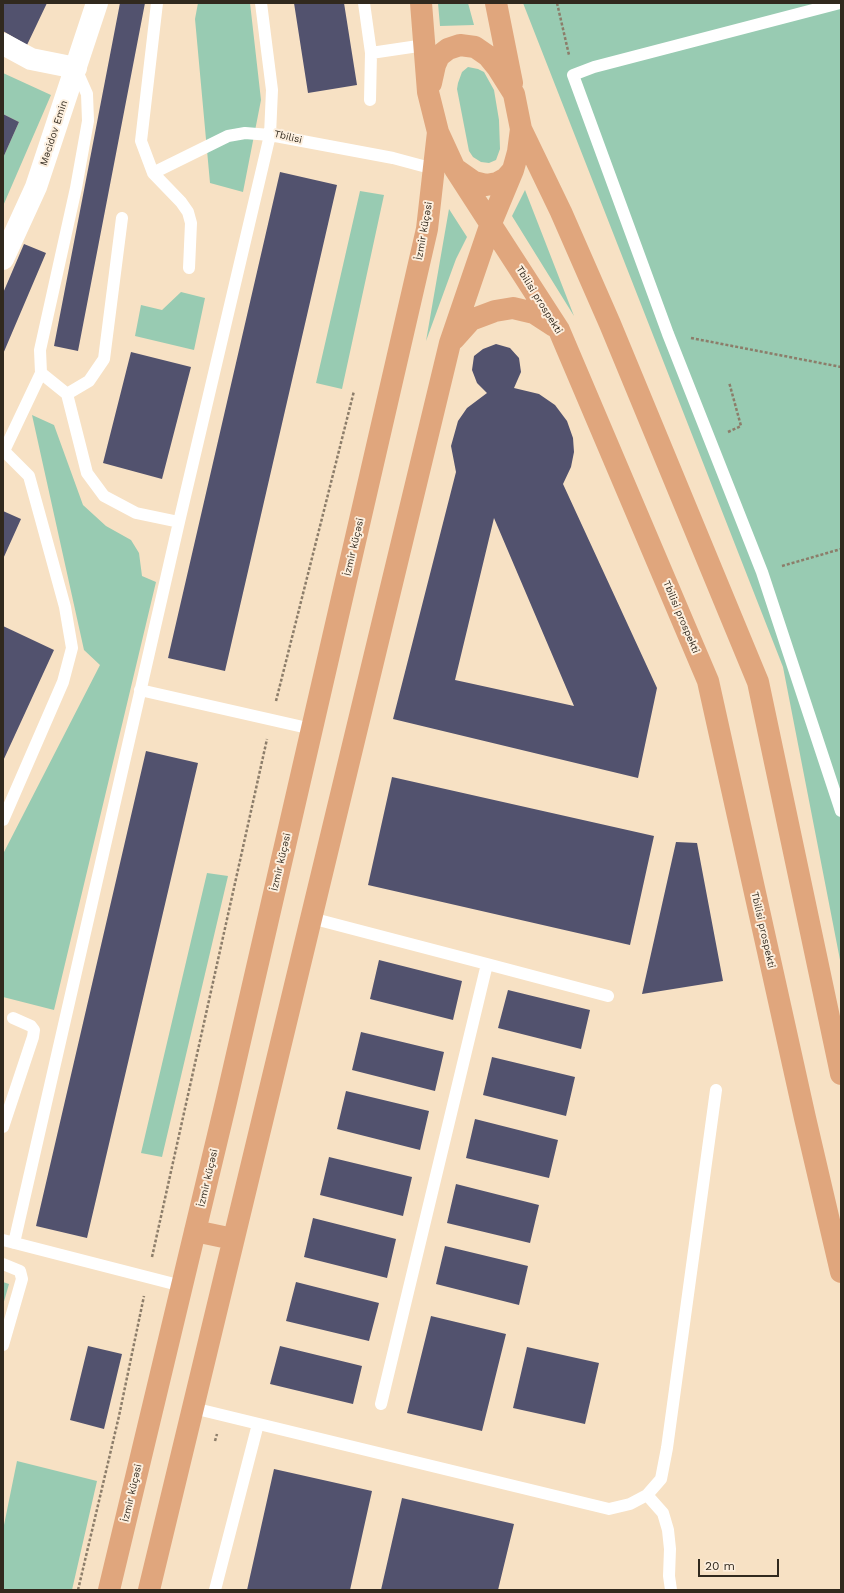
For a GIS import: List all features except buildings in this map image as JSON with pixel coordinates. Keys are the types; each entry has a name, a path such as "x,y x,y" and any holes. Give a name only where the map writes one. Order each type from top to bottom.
{"main road":[{"name":"Tbilisi prospekti","path":"421,3 428,92 438,132 455,169 491,222 559,330 708,681 805,1118 841,1272"},
{"path":"496,3 521,129 561,212 613,332 758,682 841,1074"},
{"path":"428,92 435,65 440,56 448,49 460,45 475,47 488,56 497,67 514,94"},
{"path":"148,1590 450,343 491,222 513,170 518,152 521,129"},
{"name":"İzmir küçəsi","path":"109,1590 195,1231 427,229 438,132"},
{"path":"455,169 474,182 486,185 497,183 506,178 513,170"},
{"path":"450,343 471,320 495,311 513,308 534,313 559,330"},
{"path":"195,1231 233,1239"}],"street":[{"name":"Məcidov Emin","path":"3,259 36,187 96,3"},
{"path":"3,44 31,59 76,68"}],"lane":[{"path":"157,3 141,141 152,173 181,202 188,212 191,223 189,268"},
{"name":"Tbilisi","path":"261,3 272,90 270,135 393,158 434,169"},
{"path":"364,3 371,53 370,100"},
{"path":"840,3 594,67 573,75 668,334 762,572 841,811"},
{"path":"371,53 425,45"},
{"path":"3,820 63,682 72,648 65,607 29,476 4,451 41,373 40,350 76,188 88,121 87,94 76,68"},
{"path":"152,173 228,136 245,133 270,135 140,690 8,1241 182,1286"},
{"path":"67,394 89,381 104,359 122,218"},
{"path":"41,373 67,394 87,473 104,496 136,513 179,522"},
{"path":"140,690 312,729"},
{"path":"311,918 608,996"},
{"path":"381,1404 487,964"},
{"path":"3,1127 34,1030 28,1023 13,1018"},
{"path":"193,1408 609,1509 630,1504 647,1495 661,1479 667,1448 716,1090"},
{"path":"3,1264 20,1271 22,1279 3,1345"},
{"path":"215,1590 258,1424"},
{"path":"647,1495 663,1513 668,1530 672,1590"}],"path":[{"path":"557,3 573,75"},
{"path":"668,334 841,367"},
{"path":"729,382 741,426"},
{"path":"78,1590 119,1416 148,1278 272,720 354,391"},
{"path":"762,572 841,549"}],"green space":[{"path":"198,3 250,3 261,100 243,192 210,183 195,19"},
{"path":"438,3 468,3 474,25 440,26"},
{"path":"523,3 841,3 841,965 783,667"},
{"path":"468,67 484,72 494,90 499,120 500,149 496,160 489,163 481,162 473,157 469,151 457,89 462,72"},
{"path":"3,73 51,95 3,206 3,158 19,122 3,114"},
{"path":"525,190 574,316 512,216"},
{"path":"360,191 384,195 342,389 316,383"},
{"path":"449,209 467,237 456,259 426,341"},
{"path":"181,292 205,298 194,350 135,336 141,305 162,310"},
{"path":"32,415 54,425 83,505 106,526 131,540 139,553 142,576 156,582 54,1010 3,997 3,854 100,665 84,650"},
{"path":"207,873 228,876 162,1157 141,1153"},
{"path":"3,1282 9,1284 3,1305"},
{"path":"17,1461 97,1481 72,1590 3,1590 3,1530"}]}
